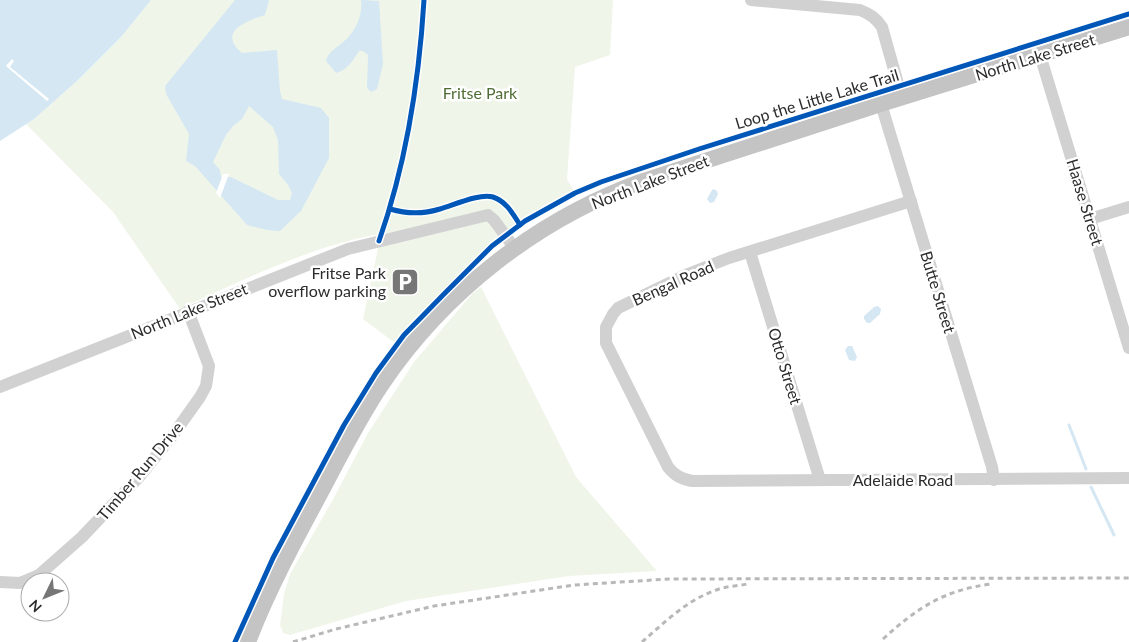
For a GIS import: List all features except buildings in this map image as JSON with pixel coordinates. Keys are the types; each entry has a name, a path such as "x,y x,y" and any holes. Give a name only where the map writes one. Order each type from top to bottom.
{"main road":[{"name":"North Lake Street","path":"515,249 563,218 623,188 881,104 1129,27"},
{"path":"248,642 282,564 356,428 383,383 409,348 449,304 487,270 515,249"}],"street":[{"path":"751,0 860,10 869,13 877,19 882,27 902,98"},
{"name":"Haase Street","path":"1040,56 1129,348"},
{"name":"Butte Street","path":"881,104 992,467 994,480"},
{"name":"Bengal Road","path":"678,477 668,467 608,350 605,335 606,327 613,314 624,304 688,274 750,252 911,201"},
{"path":"1090,218 1129,206"},
{"name":"North Lake Street","path":"0,386 348,248 488,215 491,216 515,249"},
{"name":"Otto Street","path":"750,252 820,480"},
{"name":"Timber Run Drive","path":"0,582 20,583 30,580 49,567 82,537 140,476 200,397 206,386 209,366 188,311"},
{"name":"Adelaide Road","path":"678,477 692,481 1129,478"}],"green space":[{"name":"Fritse Park","path":"151,0 613,0 610,55 575,67 567,179 574,191 522,220 493,241 395,343 363,319 381,234 329,246 304,255 254,275 180,309 113,212 26,124 78,80 121,37"},
{"path":"481,287 576,477 657,571 569,576 406,601 290,635 283,633 280,625 284,594 290,574 331,503 368,433 414,362 472,294"}],"water":[{"path":"0,0 151,0 121,37 78,80 34,119 0,141"},
{"path":"235,0 269,0 265,15 243,24 233,33 232,39 235,46 242,53 277,50 282,99 321,108 329,118 329,158 301,211 280,231 247,225 195,166 186,161 189,134 166,94 165,86","holes":["249,106 273,127 278,140 279,174 292,193 290,200 278,200 231,177 221,177 220,170 213,162 226,135 242,119"]},
{"path":"361,0 379,1 383,64 377,89 371,92 367,88 368,55 363,51 359,51 347,67 340,72 336,73 326,61 330,53 347,39 357,24 361,12"},
{"path":"714,189 718,194 714,202 710,203 707,199"},
{"path":"878,306 881,309 880,314 870,323 867,323 864,316 874,307"},
{"path":"848,346 852,346 857,357 855,361 849,360 845,350"}],"pier":[{"path":"12,59 14,61 10,67 49,99 47,101 6,66"},
{"path":"223,174 229,174 220,198 216,193"}],"waterway":[{"path":"1069,425 1086,469"},
{"path":"1091,487 1114,535"}],"railway":[{"path":"293,642 336,629 434,606 574,585 669,579 1129,578"},
{"path":"642,642 678,611 697,599 719,589 747,584"},
{"path":"883,639 908,618 932,602 959,591 991,584"}],"cycle path":[{"path":"379,241 397,182 410,122 419,61 424,0"},
{"name":"Loop the Little Lake Trail","path":"235,642 273,558 344,425 376,373 404,335 445,293 492,246 525,221 575,193 601,182 699,149 1129,14"},
{"path":"390,209 409,213 422,213 474,198 488,196 498,199 505,205 520,225"}],"place":[{"name":"Fritse Park overflow parking","path":"405,282"}]}
